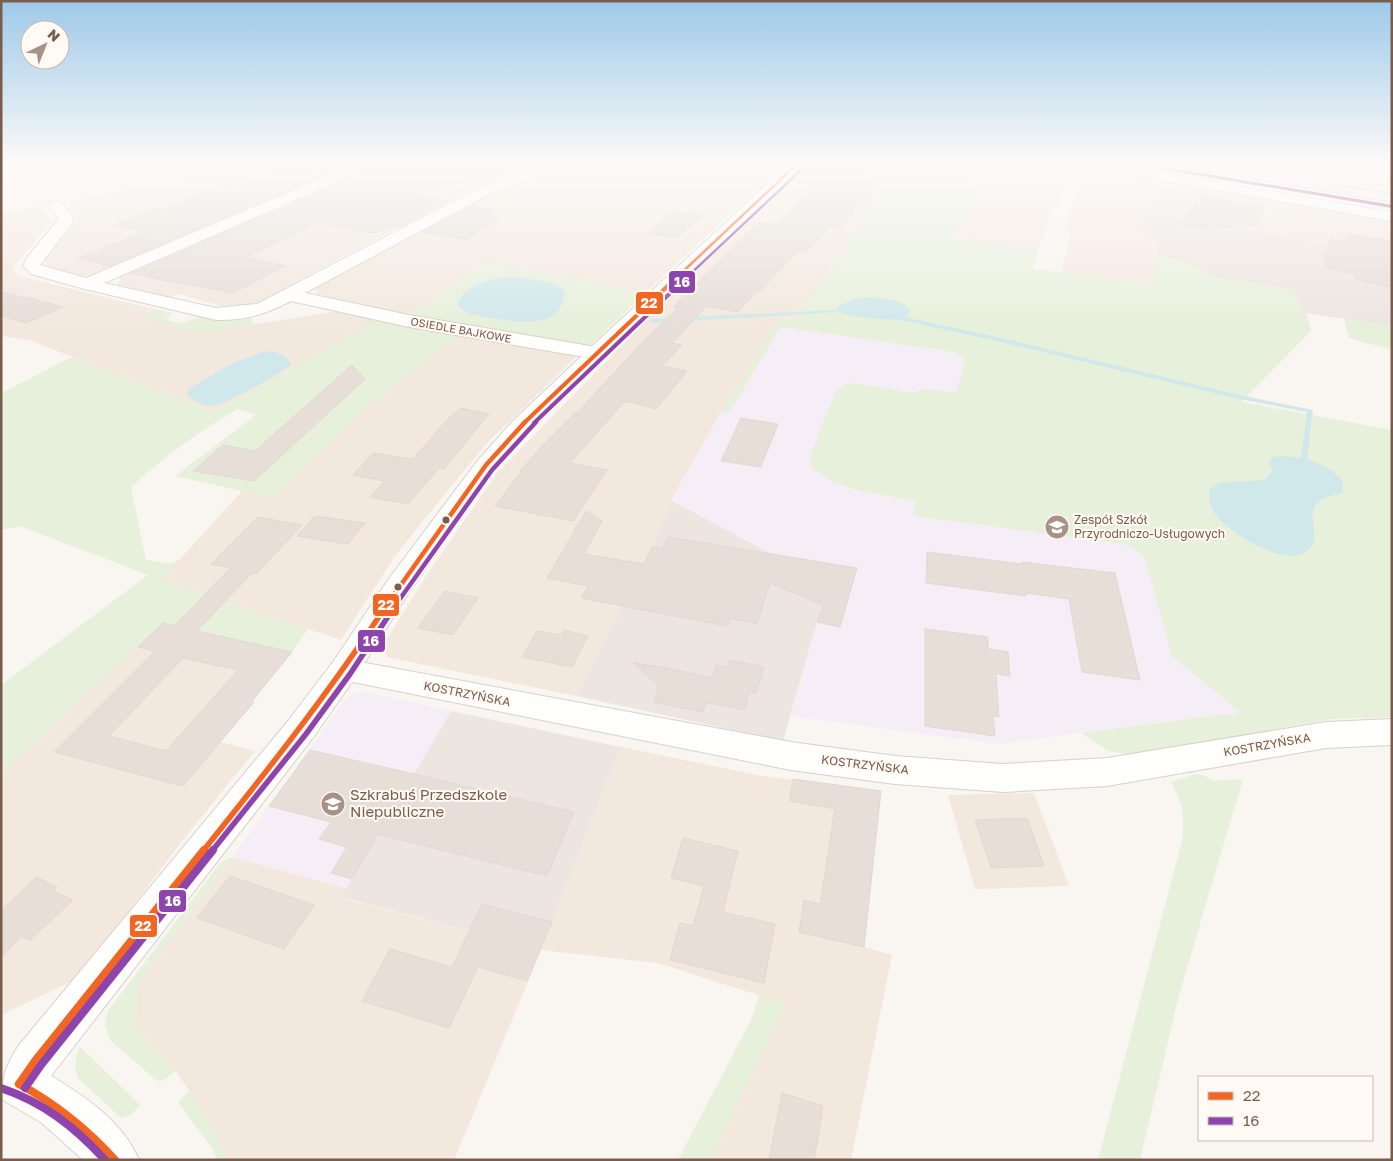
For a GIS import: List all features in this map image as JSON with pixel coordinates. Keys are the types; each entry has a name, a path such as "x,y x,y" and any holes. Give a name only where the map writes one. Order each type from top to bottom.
{"street":[{"name":"OSIEDLE BAJKOWE","path":"66,219 34,260 31,266 36,270 216,314 326,303"},
{"path":"87,284 238,219"},
{"name":"OSIEDLE BAJKOWE","path":"262,309 431,219"},
{"path":"115,1160 81,1126 40,1094 10,1082 35,1061 300,730 344,670 398,587 486,465 521,426 738,219"},
{"name":"OSIEDLE BAJKOWE","path":"288,295 409,321 596,353"},
{"name":"KOSTRZYŃSKA","path":"344,670 791,756 896,770 1003,778 1107,772 1326,735 1392,732"}],"shaded area":[{"path":"1,219 49,219 51,222 13,267 19,276 154,309 140,316 200,333 338,311 378,320 214,412 29,340 1,336"},
{"path":"79,219 226,219 99,273 79,276 47,267 45,259"},
{"path":"251,219 413,219 256,303 228,308 179,294 170,298 118,285 120,277"},
{"path":"440,219 725,219 645,293 488,261 409,315 317,294 316,286"},
{"path":"750,219 866,219 796,318 780,319 721,412 671,500 652,547 576,696 387,657 383,645 428,573 498,472 643,324"},
{"path":"962,219 1049,219 1038,250 953,237"},
{"path":"1068,219 1137,219 1158,240 1154,284 1061,274 1071,233 1065,228"},
{"path":"1214,219 1376,219 1392,222 1392,257 1212,224"},
{"path":"1215,219 1213,224 1392,257 1392,326 1306,313 1311,331 1144,378 1158,240 1136,220"},
{"name":"Zespół Szkół Przyrodniczo-Usługowych","path":"796,318 1392,430 1329,700 998,744 790,716 828,584 671,500 721,412 780,319"},
{"path":"459,335 577,356 487,443 395,556 341,640 161,580 242,491 276,496 357,416"},
{"path":"671,500 828,584 783,741 576,696 652,547"},
{"path":"163,623 292,652 220,742 255,751 186,836 77,979 1,1015 1,774"},
{"name":"Szkrabuś Przedszkole Niepubliczne","path":"362,691 451,711 346,888 232,857 347,697"},
{"path":"451,711 621,747 541,950 341,897"},
{"path":"621,747 762,776 881,791 864,947 892,955 851,1160 710,1160 786,1004 658,963 541,950"},
{"path":"1034,793 1069,886 975,889 948,795"},
{"path":"232,857 346,888 341,898 541,950 454,1160 228,1160 203,1110 171,1065 136,1029 137,985"}],"green space":[{"path":"867,219 963,219 953,237 1038,250 1033,269 1154,284 1157,255 1188,263 1216,277 1295,290 1311,331 1241,402 1392,430 1392,717 1331,719 1133,755 1109,751 1081,733 1240,712 1172,656 1145,558 1130,545 913,516 917,501 875,494 844,486 830,480 810,465 810,456 836,390 844,385 854,383 911,393 925,389 956,393 966,359 953,352 784,327 779,330 729,413 721,412 780,319 796,318"},
{"path":"488,261 645,293 589,347 409,315"},
{"path":"154,309 172,313 167,319 172,322 181,323 200,317 222,319 252,317 252,325 200,333 139,316"},
{"path":"1344,319 1392,326 1392,350 1349,338"},
{"path":"378,320 459,335 357,416 276,496 242,491 175,476 256,415 238,409 182,445 131,487 146,560 171,564 180,559 162,580 308,629 292,652 163,623 1,774 1,685 148,575 20,526 1,530 1,393 72,357 214,412"},
{"path":"1196,774 1205,776 1213,781 1243,779 1179,995 1140,1160 1098,1160 1182,841 1182,810 1171,782"},
{"path":"232,857 137,985 136,1029 176,1071 162,1081 156,1080 110,1040 105,1024 108,1011 221,862"},
{"path":"759,995 786,1004 710,1160 678,1160 753,1016"},
{"path":"79,1046 140,1105 131,1115 121,1118 77,1077 75,1064"},
{"path":"190,1090 203,1110 228,1160 218,1160 213,1150 178,1102"}],"water":[{"path":"519,277 549,282 561,287 564,291 564,297 560,308 554,315 535,321 502,320 464,311 457,304 462,296 475,285 492,279"},
{"path":"868,297 896,300 911,310 904,319 859,317 837,311 838,306 855,299"},
{"path":"266,351 281,354 291,364 286,369 240,395 212,406 202,405 187,395 192,387 233,363"},
{"path":"1282,456 1316,462 1331,470 1343,482 1342,493 1323,499 1315,506 1312,515 1313,543 1306,552 1296,556 1272,552 1237,534 1220,520 1213,511 1209,496 1209,490 1218,483 1264,480 1273,471 1269,462 1273,457"}],"building":[{"path":"130,219 220,219 109,266 78,258 139,234 151,233 115,225"},
{"path":"257,219 415,219 400,227 392,226 372,233 320,222 246,257 285,266 233,293 175,283 133,273"},
{"path":"447,219 498,219 466,239 423,232"},
{"path":"665,219 699,219 676,238 649,233"},
{"path":"782,219 847,219 839,228 829,227 807,251 799,249 760,291 757,290 738,312 707,306 672,343 682,345 662,366 687,371 656,409 625,401 570,463 607,470 573,521 495,506 522,471 520,471 543,445 577,413 640,345 678,308 674,307 679,301 755,226 760,223 777,224"},
{"path":"1184,219 1258,219 1255,226 1234,222 1232,227 1212,224 1209,229 1181,224"},
{"path":"1349,234 1392,241 1392,287 1355,279 1357,274 1324,268 1331,239 1347,243"},
{"path":"1,292 63,307 26,323 1,316"},
{"path":"352,365 365,379 254,481 193,471 223,445 255,451"},
{"path":"461,408 489,414 444,469 439,468 408,504 370,497 385,481 353,475 373,453 413,459 448,419"},
{"path":"741,418 778,424 761,467 721,461"},
{"path":"586,511 602,521 584,554 644,564 652,547 662,549 668,537 857,568 840,627 817,622 823,605 770,583 757,624 730,618 727,626 581,598 588,586 547,578"},
{"path":"315,516 365,523 348,544 297,536"},
{"path":"258,517 302,525 256,574 252,573 197,631 292,652 252,701 254,702 183,786 54,752 155,651 138,647 163,623 174,626 231,568 211,564","holes":["183,658 238,670 166,751 109,736"]},
{"path":"927,552 1115,573 1140,680 1082,672 1069,599 1026,593 1026,596 926,583"},
{"path":"445,591 478,598 453,635 418,628"},
{"path":"925,629 988,637 988,649 1008,652 1010,676 996,674 999,717 993,716 995,736 925,726"},
{"path":"564,630 588,636 572,667 522,657 537,631 561,635"},
{"path":"730,660 764,667 756,693 749,692 745,710 706,702 703,712 654,702 659,686 633,663 712,678 717,665 727,667"},
{"path":"310,750 574,812 547,876 378,834 352,879 331,873 347,847 319,839 331,822 269,806"},
{"path":"793,779 881,791 864,947 799,932 804,900 820,904 835,809 790,801"},
{"path":"1027,818 1044,866 991,868 975,820"},
{"path":"683,838 738,851 723,912 775,924 764,983 670,960 680,923 693,926 704,886 671,878"},
{"path":"230,876 314,905 284,949 197,918"},
{"path":"36,877 57,887 53,891 73,900 30,940 22,936 1,957 1,911"},
{"path":"482,904 552,922 527,981 478,967 449,1028 362,1001 390,949 452,967"},
{"path":"782,1093 823,1106 814,1160 769,1160"}],"waterway":[{"path":"687,319 837,311"},
{"path":"904,319 1001,340 1235,396 1310,411 1304,459"},
{"path":"652,321 675,320"}],"transit line":[{"name":"22","path":"19,1084 35,1061 300,730 344,670 398,587 486,465 521,426 738,219"},
{"name":"16","path":"25,1088 41,1065 306,734 350,674 404,591 492,470 526,431 749,219"},
{"name":"22","path":"19,1084 46,1099 71,1117 94,1137 115,1160"},
{"name":"16","path":"1,1088 31,1100 58,1116 83,1137 105,1160"}],"place":[{"name":"Zespół Szkół Przyrodniczo-Usługowych","path":"1057,527"},
{"name":"Szkrabuś Przedszkole Niepubliczne","path":"333,804"}]}
